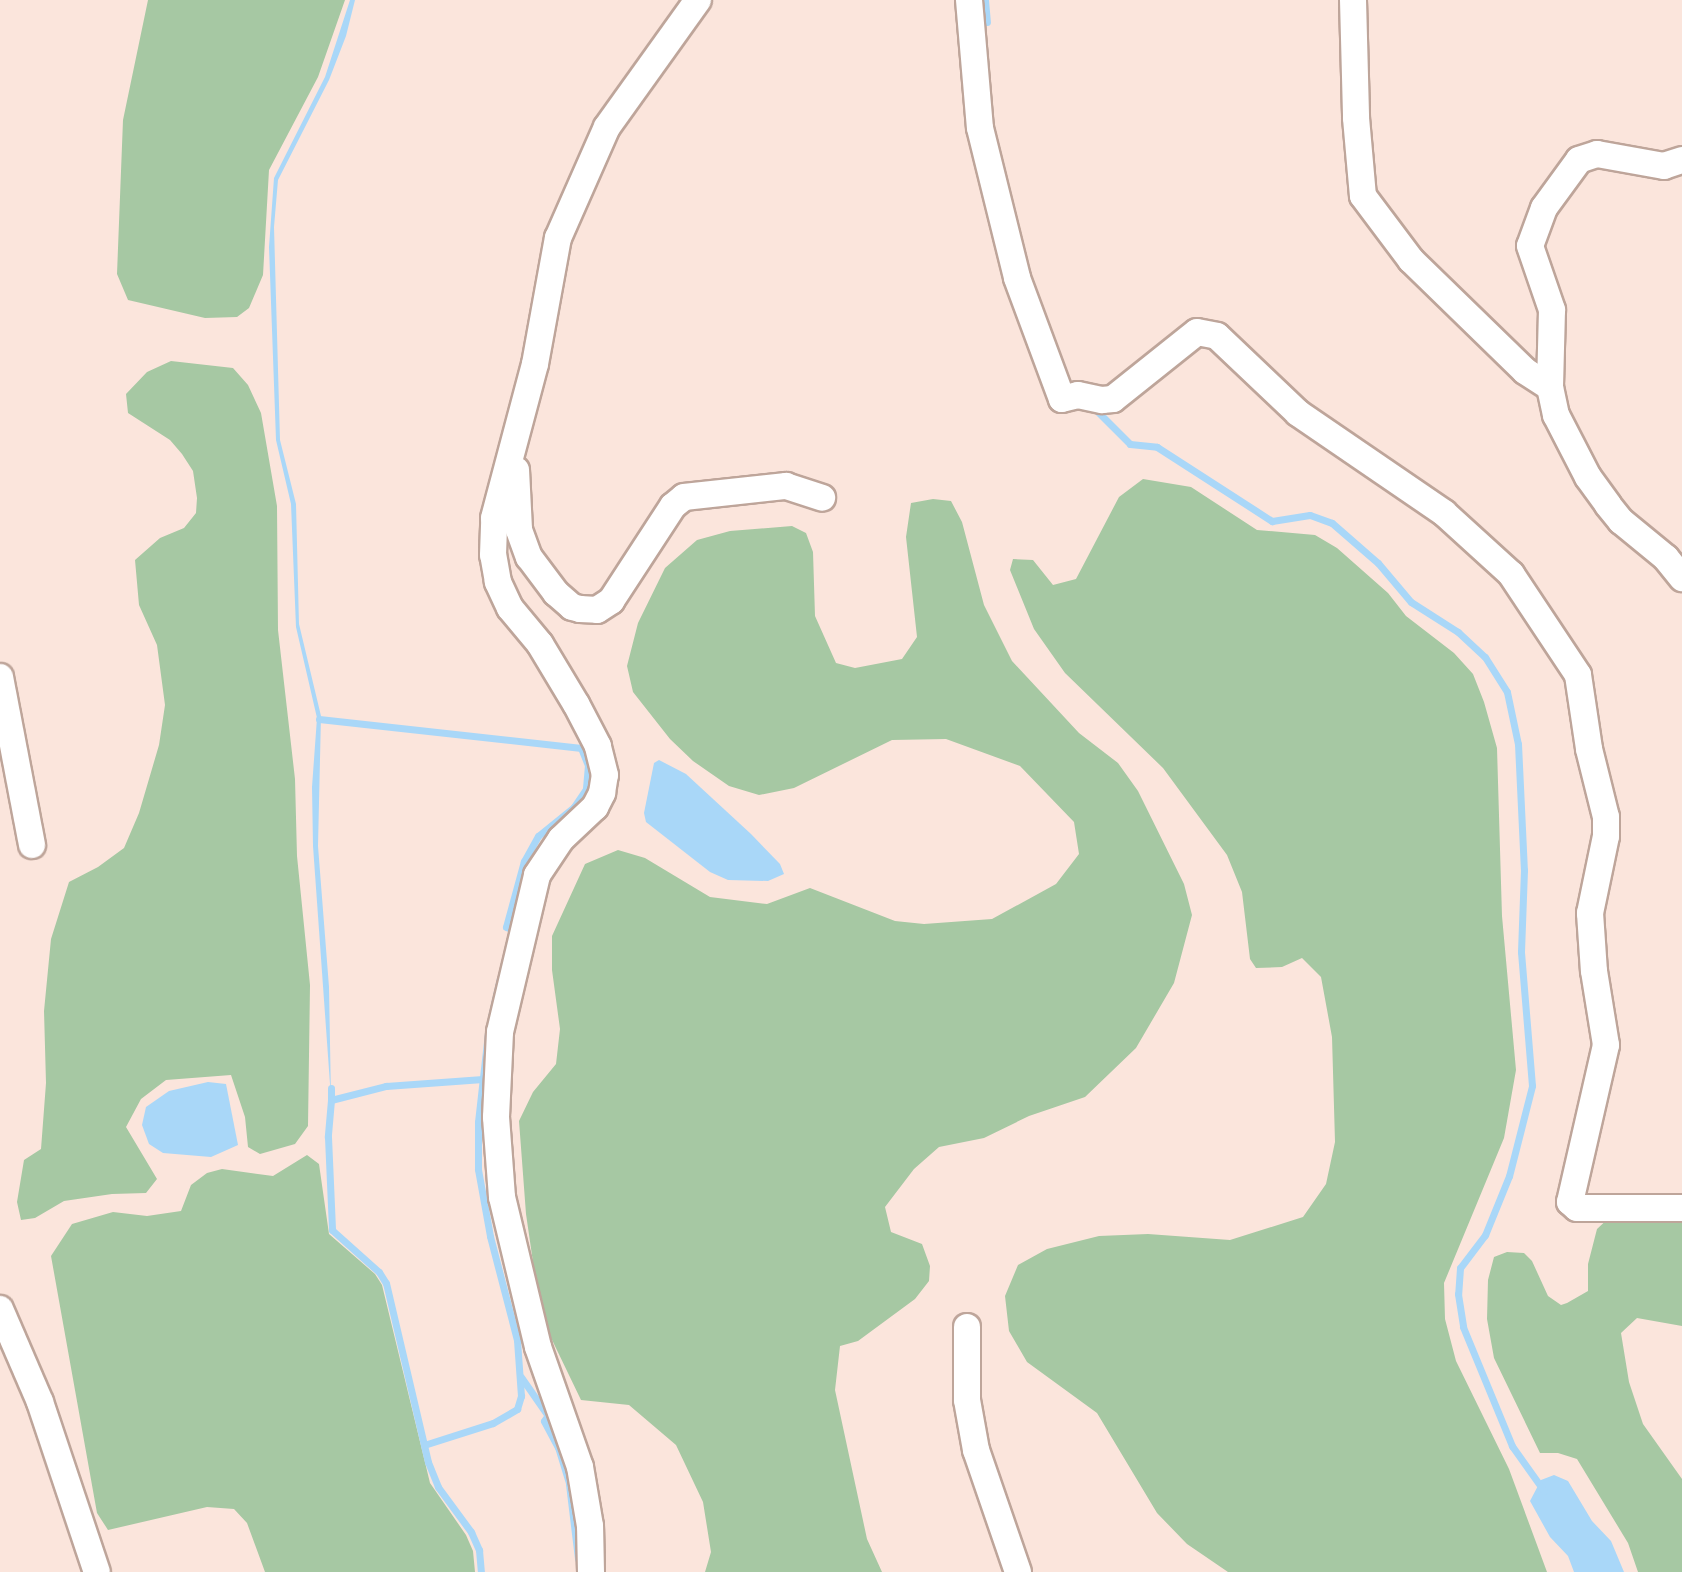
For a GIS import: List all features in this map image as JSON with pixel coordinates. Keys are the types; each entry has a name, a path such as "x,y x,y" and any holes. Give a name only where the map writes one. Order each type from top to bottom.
{"street":[{"path":"591,1572 590,1526 580,1467 538,1347 505,1212 497,1163 496,1117 500,1032 537,875 561,839 595,807 602,793 605,775 598,746 576,704 540,644 510,608 498,582 493,555 494,518 515,442 558,238 607,127 698,0"},
{"path":"969,0 980,128 1017,278 1062,399 1078,395 1113,399 1197,332 1207,331 1217,336 1298,413 1444,513 1511,574 1578,675 1589,749 1606,817 1606,836 1590,913 1594,971 1606,1045 1570,1202 1577,1208 1682,1208"},
{"path":"1353,0 1356,118 1363,196 1411,260 1525,371 1550,387"},
{"path":"1682,160 1664,166 1618,156 1587,157 1570,168 1544,208 1530,246 1552,310 1550,387 1556,415 1595,487 1621,521 1666,558 1682,578"},
{"path":"515,442 517,510 525,545 556,593 572,607 580,609 597,610 611,601 673,506 684,497 786,486 822,498"},
{"path":"0,677 32,845"},
{"path":"0,1309 40,1402 97,1572"},
{"path":"967,1327 967,1400 976,1450 1018,1572"}],"green space":[{"path":"148,0 345,0 318,77 269,170 263,275 249,308 237,317 205,318 128,300 117,274 123,120"},
{"path":"171,361 233,368 248,385 261,413 277,506 278,630 295,779 297,856 310,985 308,1126 295,1144 260,1154 248,1147 245,1117 231,1075 166,1080 141,1099 126,1127 157,1179 146,1193 64,1201 35,1218 21,1220 17,1202 24,1160 41,1149 46,1083 44,1011 51,939 69,882 98,867 124,848 139,813 159,745 165,705 157,645 139,605 135,560 160,538 184,528 196,513 197,498 193,471 182,454 170,440 128,413 126,394 147,372"},
{"path":"1143,479 1191,487 1257,530 1315,535 1337,548 1388,593 1406,616 1454,653 1473,674 1484,702 1497,748 1502,916 1516,1070 1504,1138 1444,1283 1445,1319 1456,1361 1509,1469 1547,1572 1228,1572 1187,1544 1157,1513 1097,1413 1027,1362 1009,1331 1005,1296 1018,1265 1047,1249 1099,1236 1148,1234 1230,1240 1303,1217 1326,1184 1335,1142 1332,1037 1321,977 1302,958 1282,967 1256,968 1250,959 1242,892 1227,855 1163,768 1065,673 1034,629 1010,570 1013,559 1033,560 1053,585 1076,579 1119,497"},
{"path":"933,499 951,501 962,522 984,605 1012,661 1079,733 1118,763 1138,791 1184,884 1192,915 1174,983 1136,1048 1085,1097 1029,1116 984,1138 939,1147 914,1169 885,1207 891,1232 922,1244 930,1266 929,1281 915,1299 858,1341 840,1346 835,1390 867,1539 882,1572 705,1572 711,1552 703,1502 676,1445 629,1405 581,1400 541,1317 526,1214 519,1121 533,1092 556,1064 560,1029 552,970 552,936 585,864 618,850 645,858 710,897 767,904 810,888 895,921 924,924 992,919 1056,884 1079,854 1074,822 1020,766 946,739 892,740 794,788 759,795 729,786 693,761 670,739 633,692 627,666 638,623 665,568 697,540 730,531 792,526 806,533 813,552 815,616 836,663 855,668 902,659 917,637 906,537 911,503"},
{"path":"307,1155 319,1164 329,1234 375,1274 382,1285 430,1483 466,1535 473,1551 475,1572 265,1572 247,1523 234,1509 207,1507 108,1530 97,1513 51,1256 72,1224 113,1212 147,1216 181,1211 191,1185 207,1173 222,1169 273,1176"},
{"path":"1611,1216 1682,1221 1682,1326 1637,1318 1621,1333 1629,1382 1643,1424 1682,1479 1682,1572 1638,1572 1628,1543 1577,1459 1558,1453 1540,1453 1494,1358 1487,1319 1488,1280 1494,1257 1507,1252 1524,1253 1532,1261 1548,1296 1561,1305 1567,1303 1588,1291 1588,1264 1597,1229"}],"water":[{"path":"350,0 355,0 346,36 329,80 278,180 274,227 280,440 296,504 299,624 321,716 318,846 329,987 331,1098 313,846 312,787 317,718 296,627 291,504 276,440 269,247 274,178 325,77"},
{"path":"659,760 686,774 751,834 780,864 784,874 768,881 728,880 710,872 646,822 644,813 654,763"},
{"path":"208,1082 226,1084 238,1145 211,1157 163,1153 149,1144 142,1125 146,1107 169,1091"},
{"path":"1554,1475 1568,1481 1592,1521 1611,1541 1624,1572 1574,1572 1568,1556 1550,1537 1530,1501 1541,1480"}],"waterway":[{"path":"985,0 987,22"},
{"path":"1093,407 1130,444 1157,447 1272,521 1310,515 1332,523 1378,563 1411,602 1458,632 1485,657 1507,692 1518,744 1524,870 1521,952 1532,1086 1509,1176 1485,1235 1460,1268 1458,1294 1463,1327 1512,1446 1544,1491"},
{"path":"319,719 581,748 588,765 586,789 574,807 538,836 524,861 506,927 514,930"},
{"path":"491,1017 500,979"},
{"path":"424,1445 493,1423 517,1409 521,1396 517,1340 490,1236 478,1169 478,1122 488,1033"},
{"path":"331,1088 331,1100 386,1086 483,1079"},
{"path":"331,1100 328,1137 332,1230 379,1272 386,1283 428,1462 438,1487 471,1532 479,1550 481,1572"},
{"path":"521,1377 553,1423"},
{"path":"548,1415 544,1421 558,1447 569,1484 578,1558"}]}
